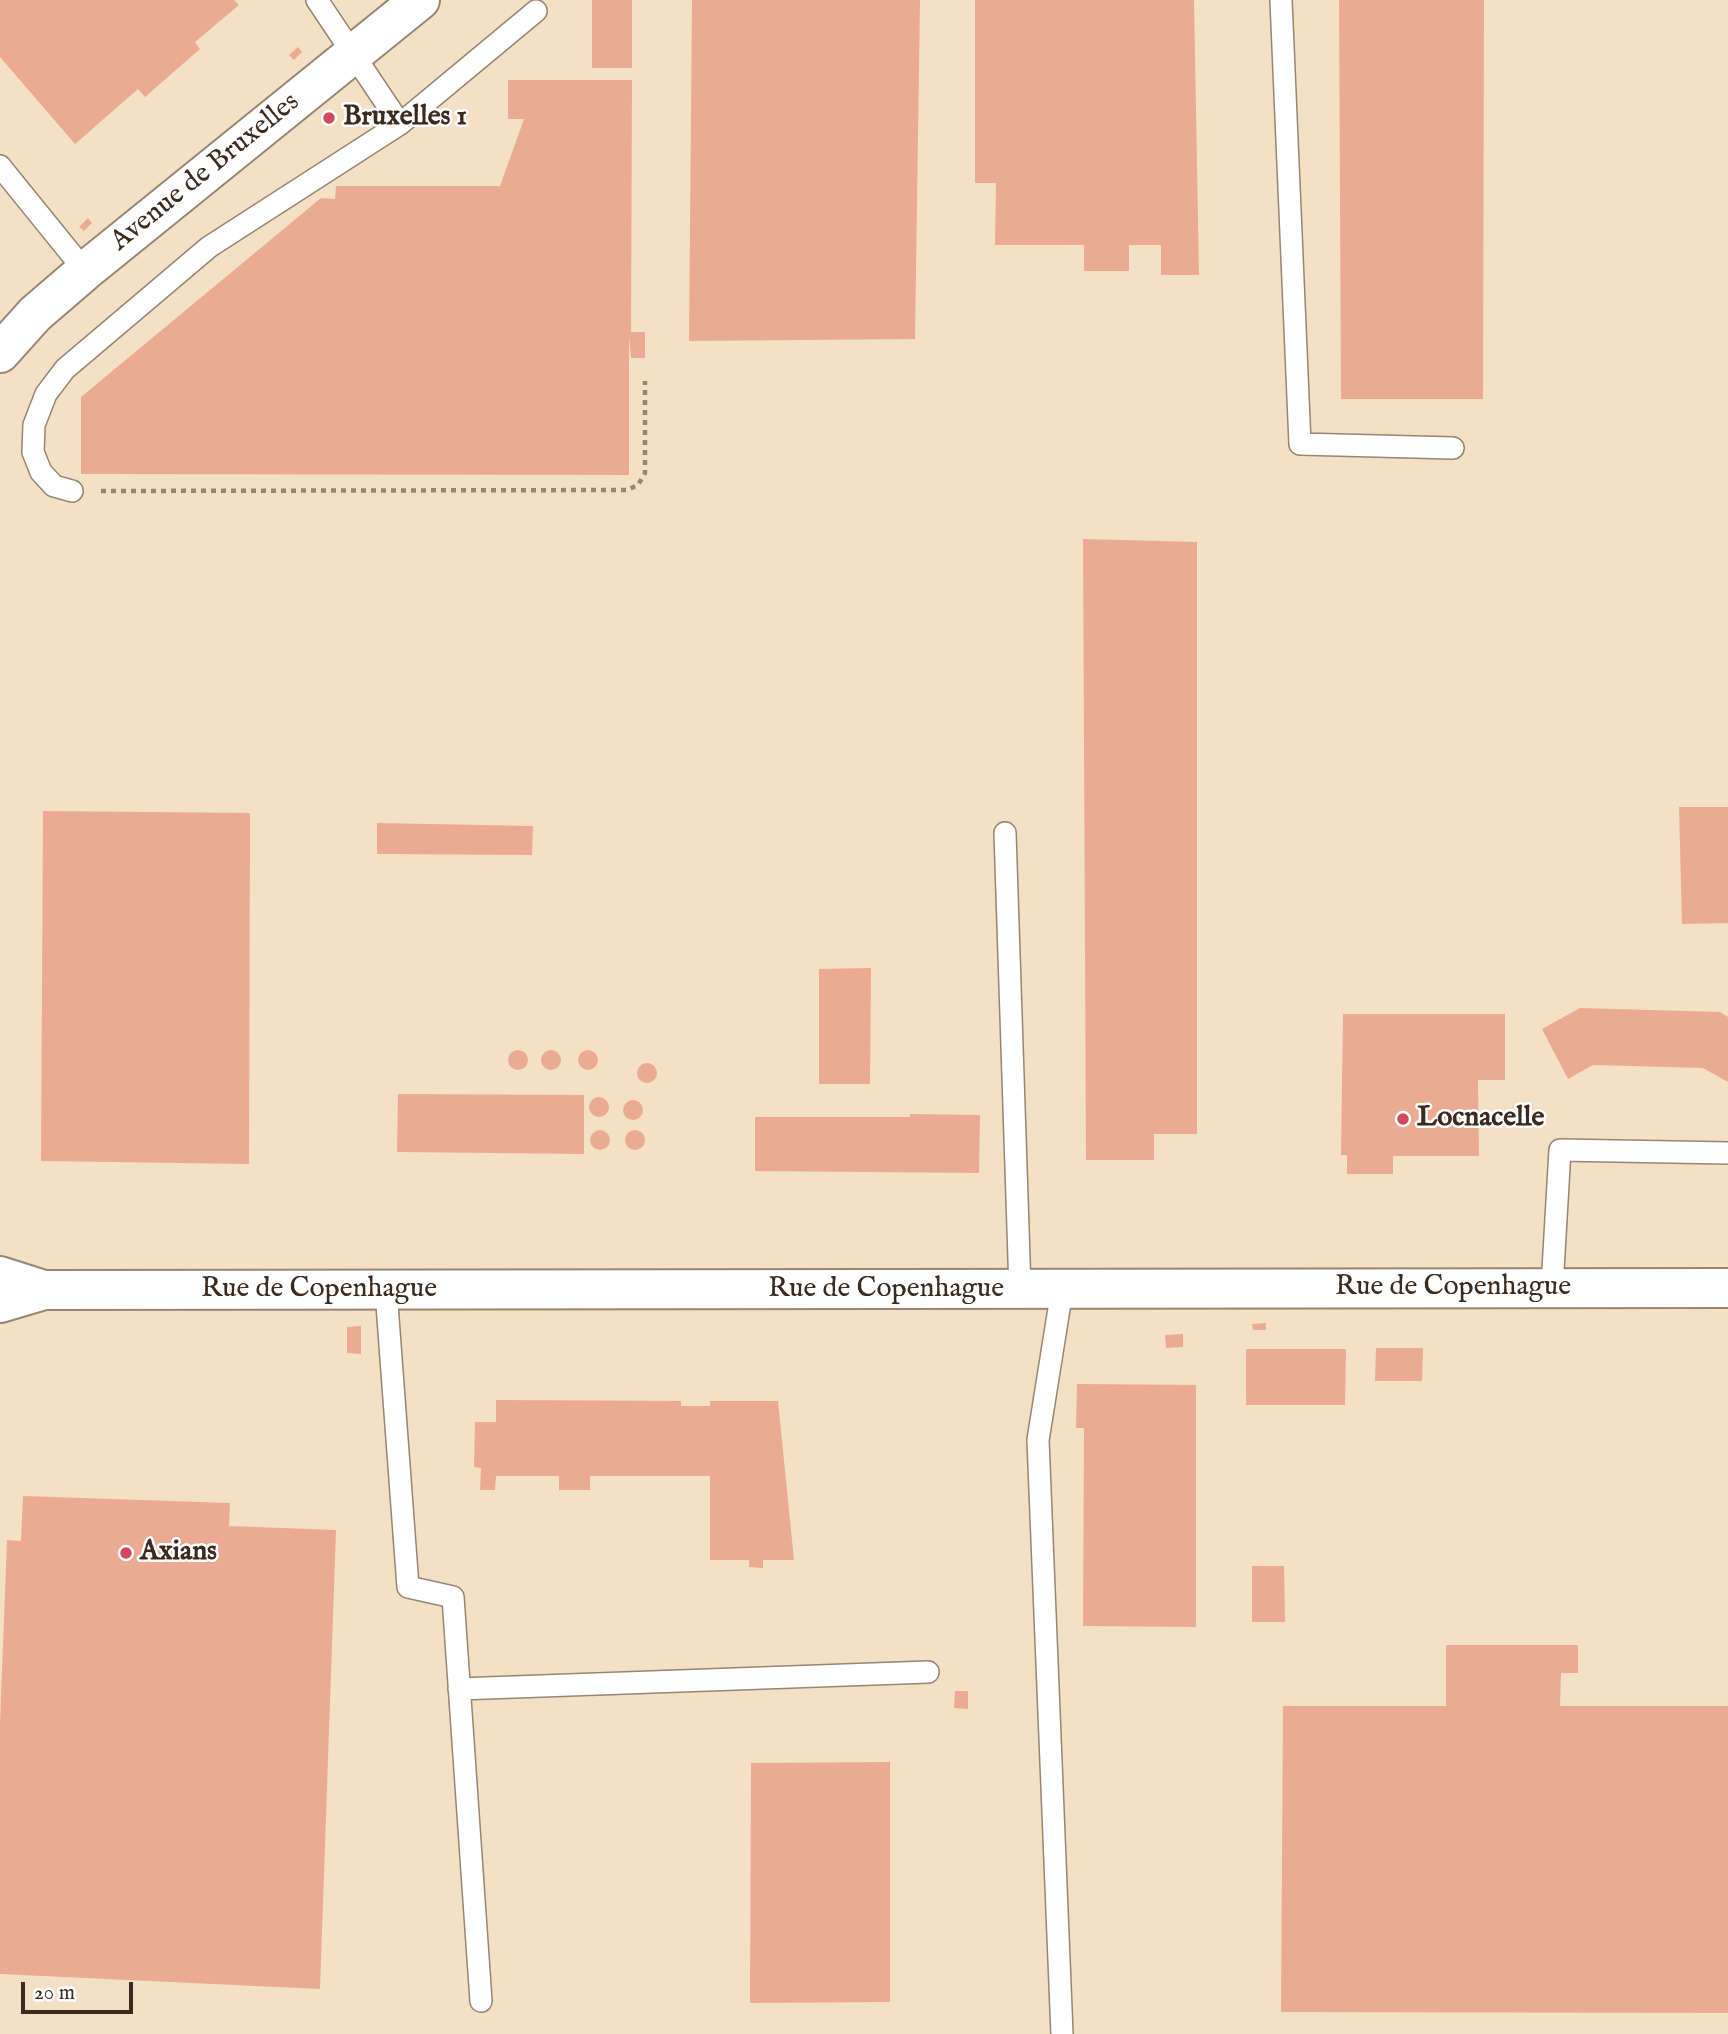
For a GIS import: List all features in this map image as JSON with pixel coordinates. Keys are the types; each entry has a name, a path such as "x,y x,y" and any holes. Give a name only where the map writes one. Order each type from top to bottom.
{"street":[{"name":"Avenue de Bruxelles","path":"0,352 35,314 85,271 420,0"},
{"name":"Rue de Copenhague","path":"0,1276 44,1290"},
{"name":"Rue de Copenhague","path":"0,1303 44,1290 1728,1288"}],"lane":[{"path":"317,0 400,124"},
{"path":"1281,0 1300,444 1453,448"},
{"path":"72,491 54,486 41,472 33,452 34,425 46,394 65,369 209,247 400,124 536,12"},
{"path":"0,166 85,271"},
{"path":"1004,832 1020,1289"},
{"path":"1552,1287 1560,1150 1728,1153"},
{"path":"1062,1290 1038,1440 1062,2034"},
{"path":"386,1291 408,1587 453,1597 481,2001"},
{"path":"459,1689 928,1672"}],"path":[{"path":"72,491 627,489 638,485 645,473 645,381"}],"building":[{"path":"0,0 234,0 239,5 195,42 200,49 145,97 138,89 75,144 0,57"},
{"path":"592,0 632,0 632,68 592,68"},
{"path":"692,0 920,0 915,339 689,341"},
{"path":"975,0 1194,0 1199,275 1161,275 1161,245 1129,245 1129,271 1084,271 1084,245 995,245 996,183 975,183"},
{"path":"1339,0 1484,0 1483,399 1341,399"},
{"path":"298,47 302,52 294,60 289,55"},
{"path":"508,80 632,80 631,332 645,332 645,358 631,358 629,336 629,475 81,474 81,397 321,198 335,199 336,186 500,186 524,119 508,119"},
{"path":"88,218 92,223 84,231 79,227"},
{"path":"1083,539 1197,542 1197,1134 1154,1134 1154,1160 1086,1160"},
{"path":"1679,807 1728,807 1728,923 1682,924"},
{"path":"43,811 250,813 249,1164 41,1161"},
{"path":"377,823 533,826 532,855 377,854"},
{"path":"871,968 870,1084 819,1084 819,969"},
{"path":"1580,1008 1720,1012 1728,1017 1728,1082 1703,1068 1593,1065 1568,1079 1542,1029"},
{"path":"1343,1014 1505,1014 1505,1080 1478,1080 1479,1156 1393,1156 1393,1174 1347,1174 1347,1155 1341,1155"},
{"path":"514,1050 522,1050 528,1060 522,1070 514,1070 508,1064 508,1056"},
{"path":"547,1050 555,1050 561,1060 555,1070 547,1070 541,1064 541,1056"},
{"path":"588,1050 595,1053 598,1060 595,1067 588,1070 581,1067 578,1060 581,1053"},
{"path":"647,1063 654,1066 657,1073 654,1080 647,1083 640,1080 637,1073 640,1066"},
{"path":"398,1094 584,1095 584,1154 397,1152"},
{"path":"599,1097 606,1100 609,1107 606,1114 599,1117 592,1114 589,1107 592,1100"},
{"path":"633,1100 640,1103 643,1110 640,1117 633,1120 626,1117 623,1110 626,1103"},
{"path":"910,1114 980,1115 979,1173 755,1171 755,1117 910,1117"},
{"path":"596,1130 604,1130 610,1140 604,1150 596,1150 590,1144 590,1136"},
{"path":"635,1130 642,1133 645,1140 642,1147 635,1150 628,1147 625,1140 628,1133"},
{"path":"1266,1323 1266,1330 1253,1330 1252,1324"},
{"path":"361,1326 361,1354 347,1353 347,1327"},
{"path":"1183,1334 1183,1347 1166,1348 1165,1335"},
{"path":"1376,1348 1423,1348 1422,1381 1375,1381"},
{"path":"1246,1349 1346,1349 1345,1405 1246,1405"},
{"path":"1077,1384 1196,1385 1196,1627 1083,1626 1084,1428 1076,1428"},
{"path":"496,1400 681,1401 681,1406 710,1406 710,1401 778,1401 794,1560 763,1560 763,1568 749,1567 749,1560 710,1560 710,1476 590,1476 590,1490 559,1490 559,1476 496,1476 495,1490 480,1490 481,1468 474,1467 475,1422 496,1422"},
{"path":"23,1496 230,1503 229,1526 336,1530 320,1989 0,1974 0,1724 7,1540 21,1541"},
{"path":"1252,1566 1284,1566 1285,1622 1252,1622"},
{"path":"1446,1645 1578,1645 1578,1673 1561,1673 1560,1706 1728,1706 1728,2013 1281,2012 1283,1706 1446,1706"},
{"path":"955,1691 968,1691 968,1709 954,1708"},
{"path":"890,1762 890,2002 750,2003 751,1763"}],"place":[{"name":"Bruxelles 1","path":"329,118"},
{"name":"Locnacelle","path":"1403,1119"},
{"name":"Axians","path":"126,1553"}]}
